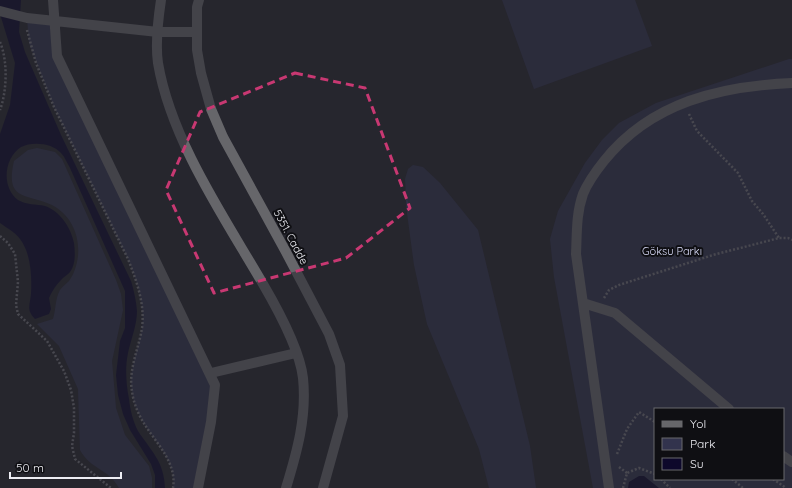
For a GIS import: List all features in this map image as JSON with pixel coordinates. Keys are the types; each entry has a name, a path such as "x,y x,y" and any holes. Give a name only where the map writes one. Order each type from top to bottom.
{"street":[{"path":"53,0 57,56 211,373 215,385 212,422 198,488"},
{"path":"161,0 158,32 158,62 172,118 194,164 274,303 296,353 303,377 304,409 300,441 286,488"},
{"name":"5351. Cadde","path":"200,0 197,8 196,32 200,73 211,109 223,137 329,334 340,365 343,416 324,488"},
{"path":"0,11 24,17 54,21 158,32 196,32"},
{"path":"609,488 576,254 577,220 584,193 594,173 613,149 642,125 684,102 715,91 792,83"},
{"path":"583,303 615,313 728,408"},
{"path":"211,373 296,353"}],"path":[{"path":"24,17 30,43 54,107 128,259 137,282 142,305 142,328 135,353 132,390 144,425 158,442 168,460 172,471 174,488"},
{"path":"0,42 4,50 6,66 3,102 0,110"},
{"path":"684,102 697,131 732,165 738,173 752,201 763,214 779,238"},
{"path":"0,236 8,243 16,254 18,282 16,305 18,314 47,341 59,361 71,390 74,408 72,454 78,462 111,488"},
{"path":"601,309 606,294 619,285 712,255 779,238 788,238 792,240"},
{"path":"616,457 627,429 639,412 654,421"},
{"path":"614,464 627,473"},
{"path":"627,473 639,468 654,474"},
{"path":"624,488 627,473"},
{"path":"662,480 670,488"},
{"path":"733,480 743,488"},
{"path":"774,480 786,488"}],"highlighted area":[{"path":"295,73 365,88 410,208 346,258 214,293 166,190 200,112"}],"green space":[{"path":"502,0 635,0 652,46 534,89"},
{"path":"27,18 54,21 57,56 215,385 198,488 173,488 172,470 169,462 143,421 135,404 131,375 141,336 143,319 137,284 128,259 54,107 29,43"},
{"name":"Göksu Parkı","path":"792,59 792,488 593,488 554,277 550,239 558,211 585,163 602,140 619,123 656,103"},
{"path":"37,148 55,152 62,159 121,294 123,310 112,361 116,408 125,435 149,466 152,478 152,488 119,488 110,476 84,457 80,450 78,389 59,346 37,324 53,319 58,293 69,281 75,269 78,259 78,248 76,233 73,226 59,209 42,201 20,194 12,183 14,161 28,150"},
{"path":"413,165 423,167 440,183 478,230 530,446 536,488 489,488 479,449 427,324 414,265 407,213 405,179 408,169"}],"water":[{"path":"0,0 21,0 19,32 25,52 61,135 131,281 137,311 136,322 126,364 130,407 133,420 138,431 159,463 165,488 155,488 155,475 151,464 130,430 123,414 118,395 116,375 120,341 125,328 125,291 64,156 53,147 42,144 26,145 15,152 8,165 7,180 9,188 21,202 45,206 60,216 73,237 75,254 72,269 57,284 50,295 49,298 51,309 49,314 35,319 30,313 31,273 29,258 24,245 18,237 11,230 0,223 0,134 10,105 15,63 0,14"},
{"path":"639,476 644,476 659,488 628,488 629,482"}]}
